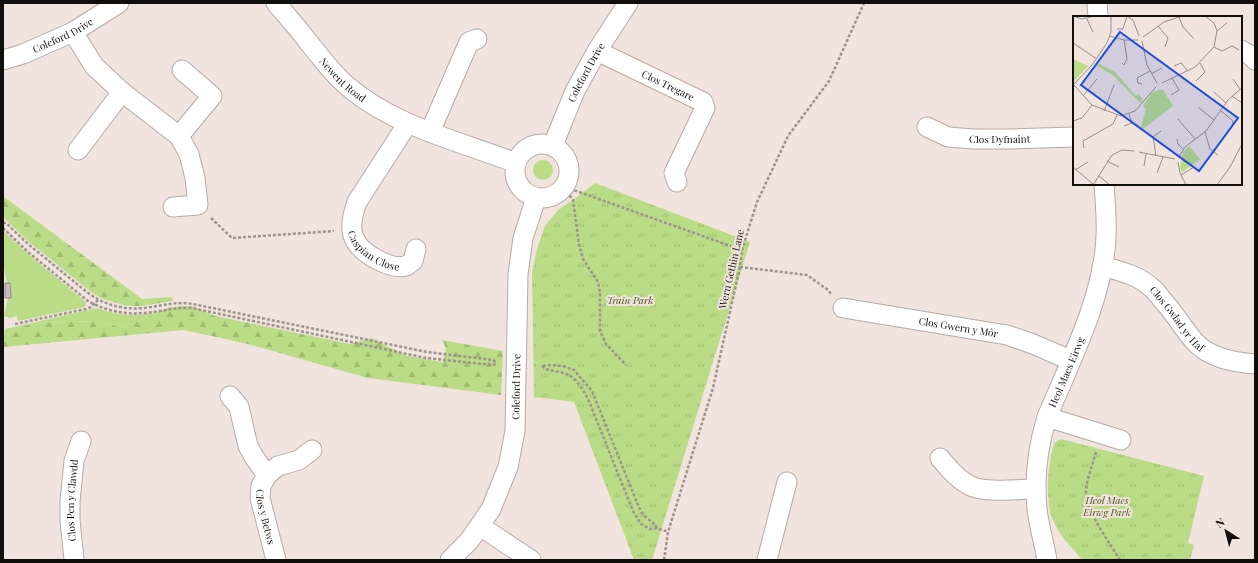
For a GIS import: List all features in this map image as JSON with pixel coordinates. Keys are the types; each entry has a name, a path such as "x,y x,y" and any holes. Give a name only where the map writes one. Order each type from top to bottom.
{"street":[{"name":"Coleford Drive","path":"3,60 23,54 73,32 119,3"},
{"name":"Newent Road","path":"276,3 299,29 332,71 356,94 378,108 408,123 516,163"},
{"name":"Coleford Drive","path":"553,145 575,91 597,51 628,3"},
{"path":"1097,3 1098,16"},
{"path":"73,32 94,66 122,92 179,136 189,154 195,178 198,205 173,207"},
{"path":"430,132 469,42 477,39"},
{"name":"Clos Tregare","path":"597,51 703,102 704,108 674,174 677,182"},
{"path":"1242,51 1255,60"},
{"path":"179,136 212,96 182,70"},
{"path":"78,150 122,92"},
{"name":"Caspian Close","path":"408,123 357,202 352,215 352,229 353,238 361,248 373,258 389,265 405,266 414,261 416,250"},
{"name":"Clos Dyfnaint","path":"927,127 948,137 974,139 1073,137"},
{"path":"543,143 553,145 561,150 567,158 570,167 569,176 564,187 555,195 546,198 536,198 527,194 520,187 515,172 516,163 521,154 536,144 543,143"},
{"name":"Heol Maes Eirwg","path":"1048,560 1037,508 1036,489 1039,452 1047,417 1085,326 1102,266 1106,236 1104,185"},
{"name":"Coleford Drive","path":"450,560 469,541 492,509 508,467 515,431 518,274 523,238 536,198"},
{"name":"Clos Gwlad yr Haf","path":"1102,266 1125,272 1139,278 1152,288 1194,341 1205,351 1236,363 1255,364"},
{"name":"Clos Gwern y Môr","path":"843,308 1007,335 1033,344 1070,360"},
{"name":"Clos y Betws","path":"230,396 239,408 248,446 267,475"},
{"path":"1047,417 1122,440"},
{"name":"Clos Pen y Clawdd","path":"74,560 70,520 70,501 74,460 81,441"},
{"name":"Clos y Betws","path":"276,560 260,498 261,486 267,475 278,466 299,460 312,450"},
{"path":"940,458 953,473 973,487 985,489 1036,489"},
{"path":"767,560 787,482"},
{"path":"480,526 531,560"}],"path":[{"name":"Wern Gethin Lane","path":"664,560 668,532 713,388 740,267 742,250 756,202 788,136 829,81 864,3"},
{"path":"564,187 742,250"},
{"path":"564,187 573,200 579,245 583,259 598,282 600,293 600,331 606,344 626,365"},
{"path":"198,205 232,238 336,231 353,238"},
{"path":"3,223 6,223 28,244 88,293 110,306 143,308 184,302 427,352 493,360 498,363 492,365 426,358 192,308 142,313 124,313 107,309 95,304 28,252 3,228"},
{"path":"740,267 807,275 828,290 843,308"},
{"path":"15,324 86,309 95,304 98,300"},
{"path":"657,528 654,523 642,512 638,505 592,391 574,370 563,366 542,366 546,370 569,374 577,381 588,400 634,513 641,524 650,529 657,528 668,532"},
{"path":"1102,435 1088,480 1086,498 1092,514 1120,560"}],"green space":[{"path":"539,160 547,160 553,166 553,174 547,180 539,180 533,174 533,166"},
{"name":"Train Park","path":"595,183 750,242 652,560 634,560 574,402 534,397 532,272 537,249 545,226 558,210"},
{"path":"3,196 142,299 172,297 173,301 141,306 127,306 103,299 91,292 28,241 3,217"},
{"path":"3,231 86,302 85,307 18,321 17,316 10,318 4,316 8,298 11,298 10,283 7,283 3,263"},
{"path":"192,306 215,316 350,344 371,338 407,356 443,362 446,348 442,340 503,351 501,395 368,378 248,344 184,330 3,347 3,344 10,333 22,326 40,323 99,321 119,327 136,322 170,307"},
{"path":"97,308 113,313 127,315 141,315 157,312 136,322 119,327 99,321 40,323 22,326 10,333 3,344 5,329"},
{"name":"Heol Maes Eirwg Park","path":"1061,439 1204,476 1188,543 1194,545 1190,560 1082,560 1059,532 1050,511 1048,495 1049,467 1055,442"}],"building":[{"path":"5,283 10,283 11,298 5,298"}]}
